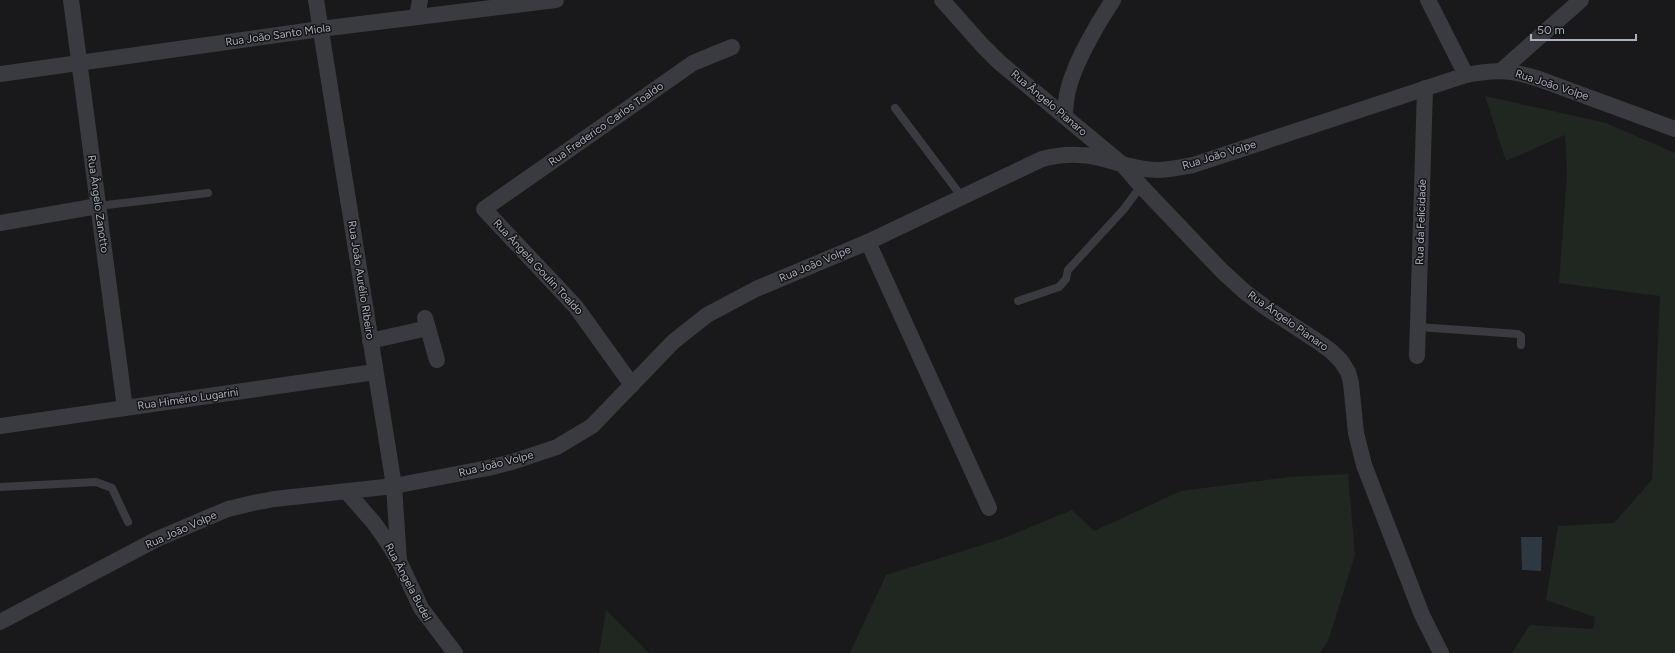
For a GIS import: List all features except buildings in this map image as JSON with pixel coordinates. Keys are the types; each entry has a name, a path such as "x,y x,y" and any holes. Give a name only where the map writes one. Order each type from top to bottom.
{"street":[{"name":"Rua Ângelo Zanotto","path":"71,0 125,408"},
{"name":"Rua João Aurélio Ribeiro","path":"316,0 394,486 399,561"},
{"name":"Rua João Santo Miola","path":"0,74 320,29 419,8 556,0"},
{"name":"Rua Ângelo Pianaro","path":"942,0 982,45 1123,165 1222,271 1245,292 1317,341 1341,361 1348,372 1351,383 1356,433 1364,465 1422,615 1441,653"},
{"path":"1065,116 1067,94 1081,57 1113,0"},
{"path":"1502,70 1581,0"},
{"path":"1431,1 1466,75"},
{"name":"Rua Frederico Carlos Toaldo","path":"484,209 693,63 732,47"},
{"name":"Rua João Volpe","path":"0,622 156,539 228,509 252,503 394,486 488,468 512,462 557,447 592,426 674,342 707,315 756,289 868,242 1026,165 1057,155 1086,155 1123,165 1156,170 1194,165 1466,75 1502,70 1519,73 1538,79 1675,129"},
{"name":"Rua da Felicidade","path":"1417,356 1425,88"},
{"path":"0,223 98,206"},
{"name":"Rua Ângela Goulin Toaldo","path":"484,209 576,307 632,385"},
{"path":"868,242 989,508"},
{"path":"370,341 427,323 437,360"},
{"name":"Rua Himério Lugarini","path":"0,426 375,372"},
{"name":"Rua Ângela Budel","path":"346,492 374,523 399,561 420,608 454,653"}],"lane":[{"path":"895,108 962,197"},
{"path":"1018,301 1059,288 1066,279 1068,270 1124,209 1142,186"},
{"path":"98,206 208,193"},
{"path":"1418,327 1518,334 1521,336 1521,345"},
{"path":"0,487 96,482 112,488 128,522"}],"shaded area":[{"path":"1485,96 1606,123 1675,153 1675,653 1512,653 1530,625 1593,629 1595,617 1546,600 1558,526 1614,523 1652,480 1660,296 1559,283 1567,174 1565,135 1506,161"},
{"path":"1348,474 1355,555 1328,641 1320,653 850,653 886,575 1004,538 1072,510 1094,531 1181,491 1289,477"},
{"path":"1521,537 1542,537 1541,571 1522,570"},
{"path":"606,610 649,653 599,653"}]}
